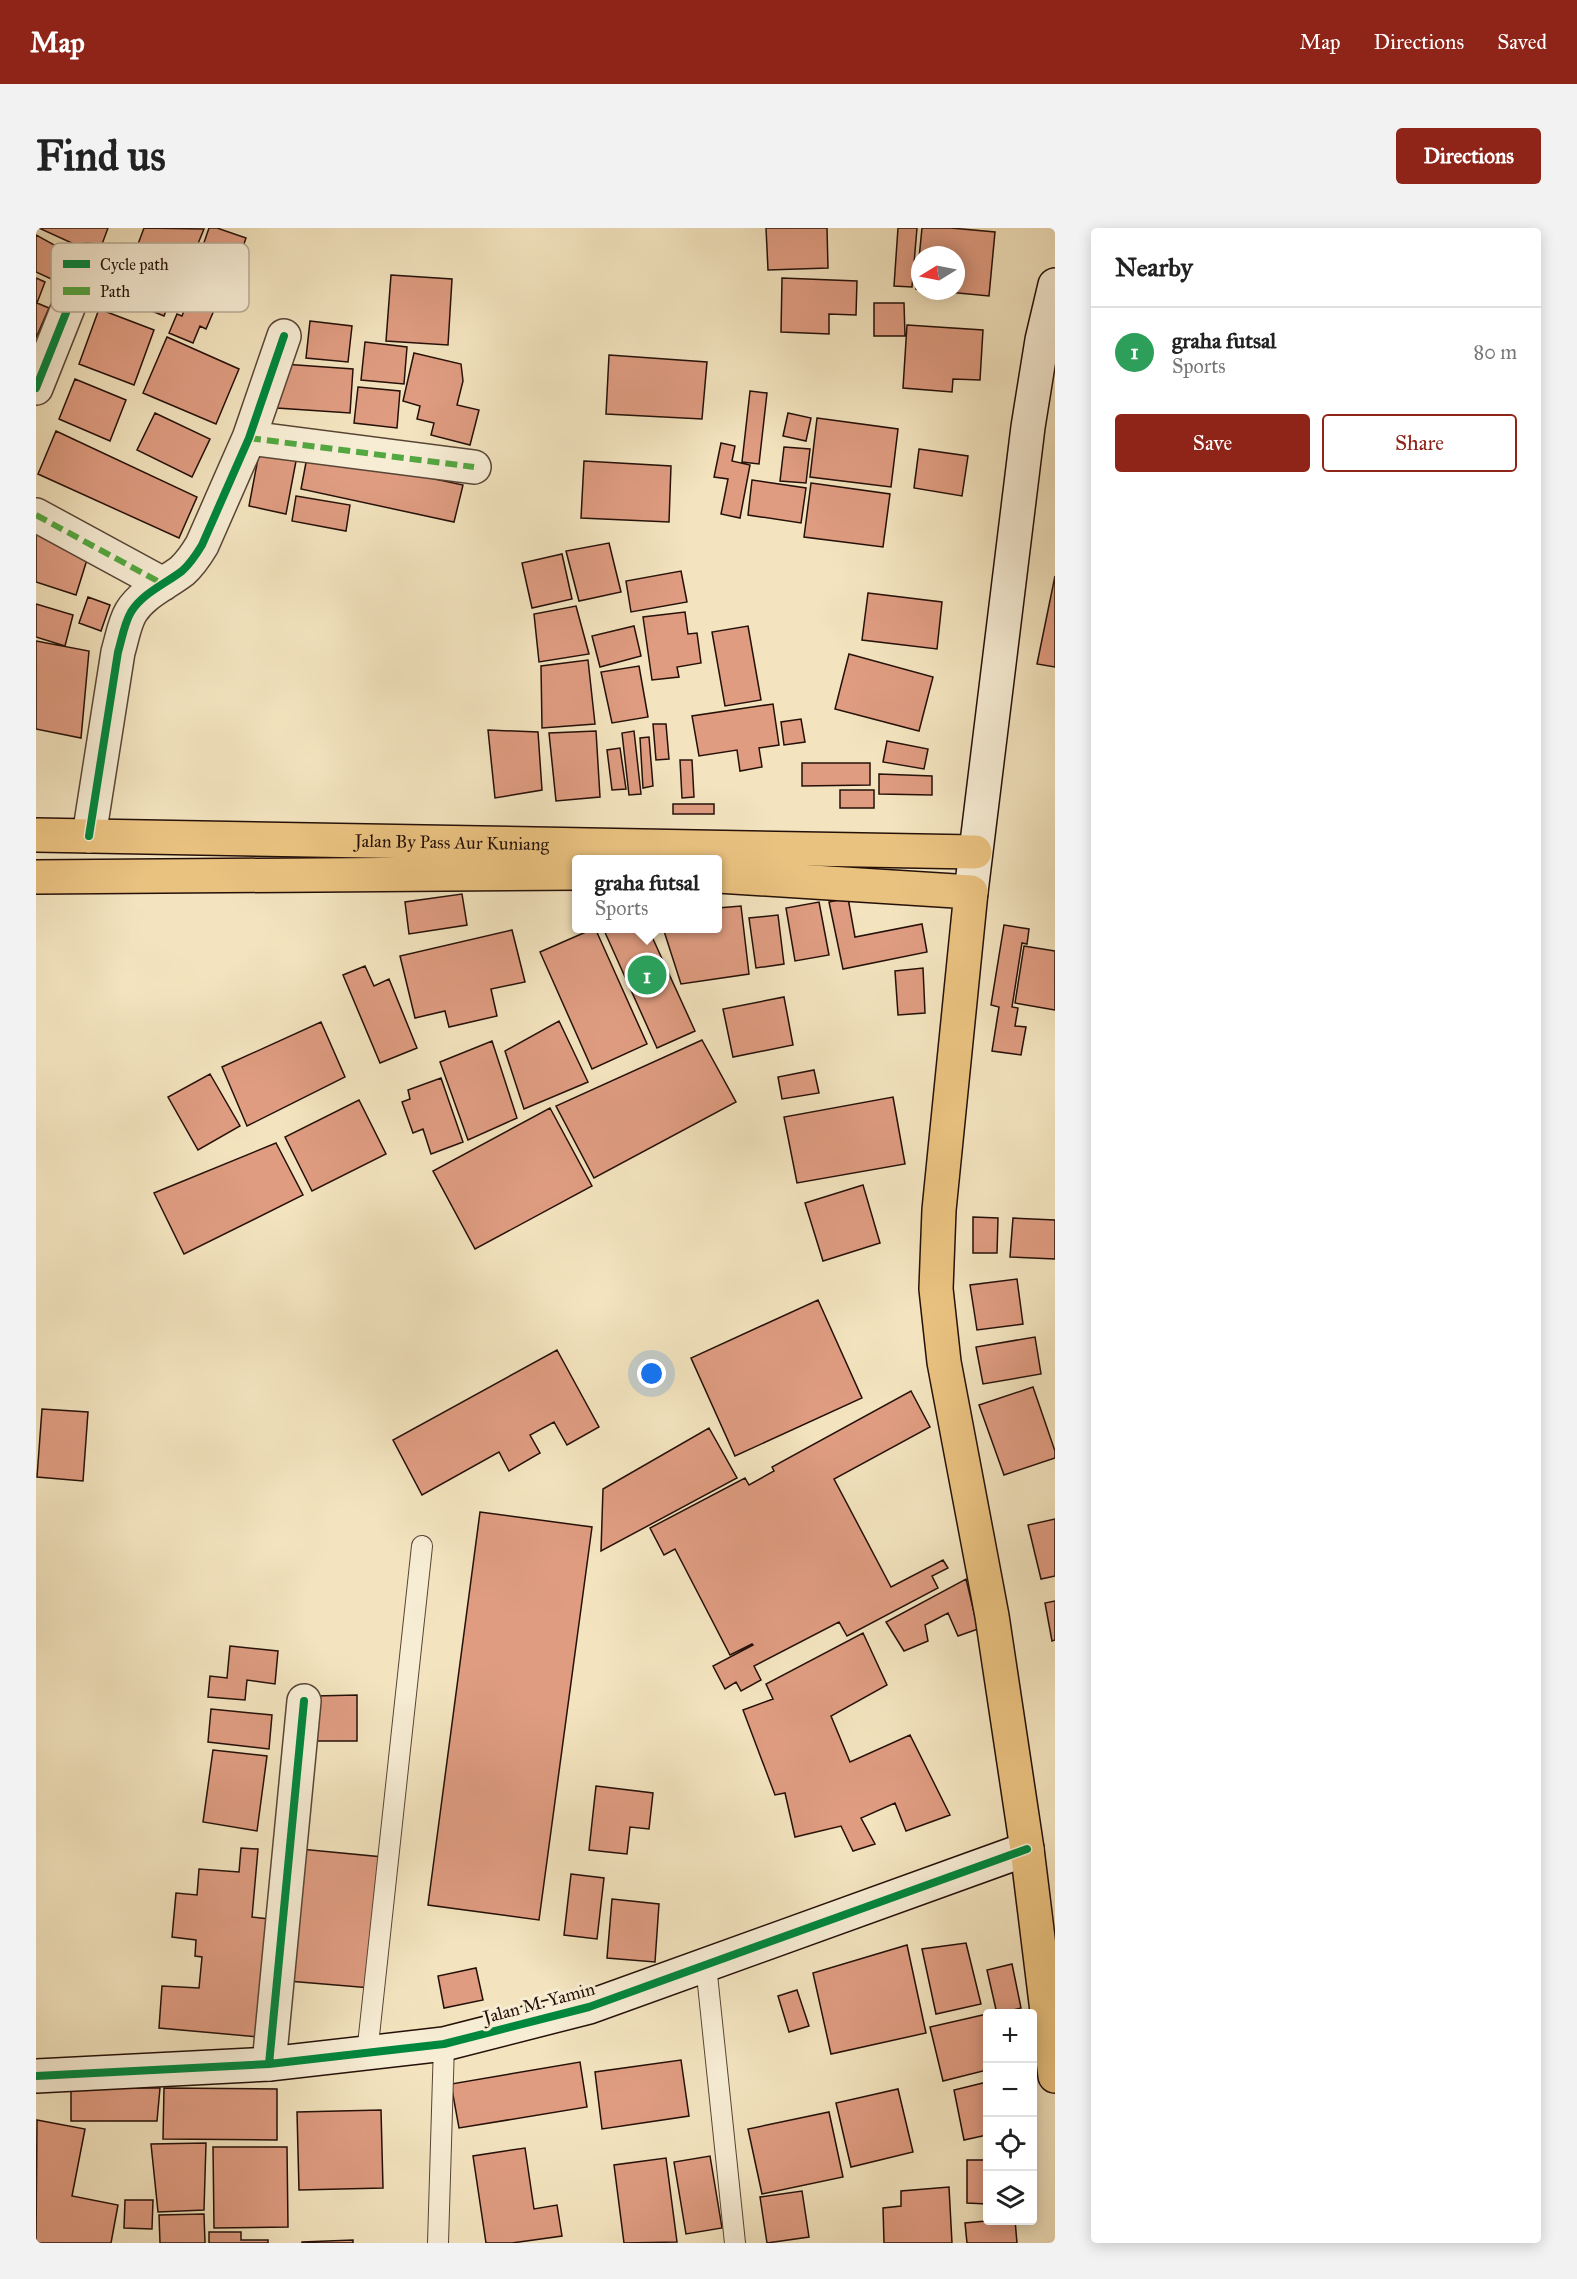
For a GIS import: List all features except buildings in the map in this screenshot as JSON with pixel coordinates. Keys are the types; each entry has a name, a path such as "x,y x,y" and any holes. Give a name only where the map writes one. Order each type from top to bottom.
{"highway":[{"name":"Jalan By Pass Aur Kuniang","path":"36,835 975,852"},
{"name":"Jalan By Pass Aur Kuniang","path":"36,877 572,873"},
{"path":"722,876 971,892 939,1210 936,1289 944,1362 992,1616 1027,1850 1055,2076"}],"street":[{"path":"971,892 1028,427 1049,340 1055,285"},
{"path":"36,388 66,312"},
{"path":"89,836 118,652 125,627 132,611 144,597 182,571 202,545 249,438 284,336"},
{"path":"249,438 474,467"},
{"path":"36,515 163,584"},
{"path":"269,2064 304,1701"},
{"name":"Jalan M. Yamin","path":"36,2076 269,2064 444,2044 589,2007 1027,1850"}],"lane":[{"path":"367,2054 422,1546"},
{"path":"706,1965 735,2243"},
{"path":"438,2243 444,2044"}],"marked path":[{"path":"249,438 474,467"},
{"path":"36,515 163,584"}],"cycle path":[{"path":"36,388 66,312"},
{"path":"89,836 118,652 127,621 136,605 182,571 202,545 249,438 284,336"},
{"path":"269,2064 304,1701"},
{"path":"36,2076 269,2064 444,2044 589,2007 1027,1849"}],"place":[{"name":"graha futsal","path":"647,975"}]}
